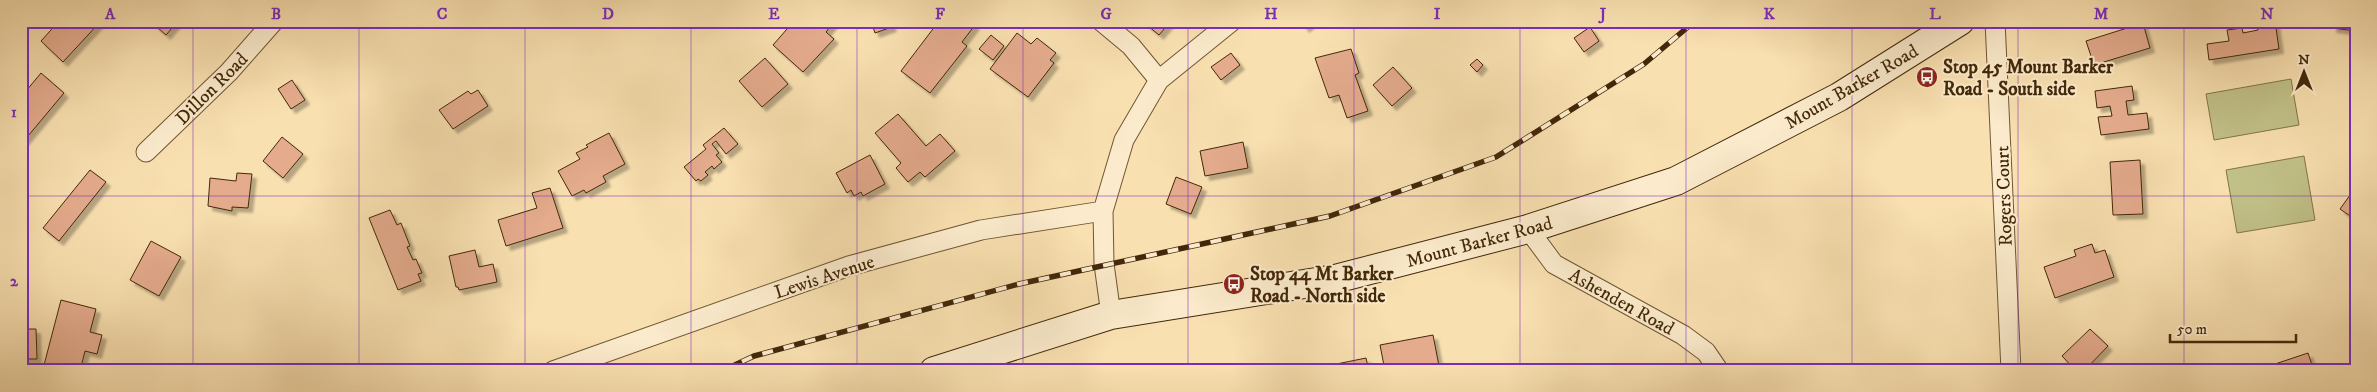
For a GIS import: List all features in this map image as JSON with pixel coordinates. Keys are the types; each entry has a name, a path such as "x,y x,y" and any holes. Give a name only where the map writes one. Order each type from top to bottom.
{"main road":[{"name":"Mount Barker Road","path":"934,371 1111,315 1335,279 1528,229 1676,181 1839,97 1960,21"}],"street":[{"name":"Dillon Road","path":"146,152 229,72 274,21"},
{"path":"1101,21 1131,46 1159,80"},
{"path":"1111,315 1104,264 1103,212 1124,140 1159,80 1232,21"},
{"name":"Rogers Court","path":"1994,21 2011,371"},
{"name":"Lewis Avenue","path":"553,371 849,266 981,230 1103,212"},
{"name":"Ashenden Road","path":"1528,229 1554,264 1683,335 1706,352 1718,371"}],"green space":[{"path":"2291,79 2299,125 2214,140 2206,94"},
{"path":"2304,156 2315,220 2237,233 2226,170"}],"building":[{"path":"59,21 101,21 63,62 41,41"},
{"path":"150,21 178,21 166,35"},
{"path":"794,21 835,21 826,32 834,39 803,72 773,45"},
{"path":"871,21 890,21 892,27 875,33"},
{"path":"939,21 970,21 975,25 962,42 967,46 930,93 901,71"},
{"path":"1142,21 1171,21 1159,35"},
{"path":"1300,21 1313,21 1305,28"},
{"path":"2275,21 2279,49 2209,60 2207,44 2229,41 2227,30 2242,28 2243,33 2258,30 2256,23"},
{"path":"2333,21 2356,21 2356,31 2332,28"},
{"path":"2143,23 2150,48 2094,65 2086,41"},
{"path":"1590,27 1599,41 1584,52 1574,38"},
{"path":"1017,33 1031,44 1037,38 1056,53 1050,60 1054,63 1028,97 990,69"},
{"path":"991,35 1004,46 993,60 979,49"},
{"path":"1351,49 1359,73 1355,75 1368,111 1347,118 1339,95 1329,98 1315,58"},
{"path":"1231,53 1240,65 1221,80 1211,67"},
{"path":"765,58 788,84 762,107 739,81"},
{"path":"1477,59 1483,65 1477,72 1470,65"},
{"path":"1393,67 1412,88 1392,106 1373,85"},
{"path":"41,73 64,93 23,142 21,97"},
{"path":"292,80 305,100 291,109 278,89"},
{"path":"2132,86 2134,100 2126,101 2128,115 2147,113 2149,129 2101,135 2098,117 2112,116 2110,106 2097,108 2095,91"},
{"path":"478,90 488,106 453,129 439,110 468,91 471,94"},
{"path":"898,114 926,146 940,134 955,151 925,177 920,172 908,182 896,168 901,163 875,133"},
{"path":"724,128 738,144 726,154 716,141 712,144 719,153 716,155 722,162 714,169 712,166 705,172 708,175 701,181 698,179 696,181 684,167 706,149 703,145"},
{"path":"609,133 625,164 603,176 606,182 586,193 584,190 572,196 558,171 580,159 576,153 588,147 586,145"},
{"path":"282,137 303,154 283,178 263,161"},
{"path":"1243,142 1248,168 1205,176 1200,151"},
{"path":"870,155 885,184 863,196 861,192 854,196 851,190 847,193 836,173"},
{"path":"2140,160 2143,214 2113,215 2110,162"},
{"path":"90,170 106,182 59,241 43,228"},
{"path":"237,173 252,174 248,208 232,207 232,211 208,206 210,178 236,181"},
{"path":"1176,177 1202,187 1191,214 1166,204"},
{"path":"550,188 563,228 506,246 498,220 537,208 532,193"},
{"path":"2353,191 2356,193 2356,220 2340,209"},
{"path":"390,210 397,225 401,223 410,246 407,247 413,260 416,259 422,273 418,274 421,281 398,290 369,218"},
{"path":"151,241 181,257 159,296 130,280"},
{"path":"2092,244 2095,253 2105,250 2114,277 2055,298 2044,267 2076,256 2074,250"},
{"path":"475,250 479,267 493,264 497,282 459,290 456,287 449,256"},
{"path":"61,300 96,309 90,332 102,335 97,354 85,351 80,371 66,371 44,365"},
{"path":"21,329 36,329 37,359 21,359"},
{"path":"2090,329 2108,346 2084,371 2076,371 2062,356"},
{"path":"1433,335 1440,371 1419,371 1418,367 1385,371 1380,345"},
{"path":"2308,353 2314,371 2261,371 2260,369"},
{"path":"1366,358 1369,371 1302,371"}],"railway":[{"path":"722,371 754,356 1019,284 1330,216 1496,157 1644,64 1695,21"}],"place":[{"name":"Stop 45 Mount Barker Road - South side","path":"1927,77"},
{"name":"Stop 44 Mt Barker Road - North side","path":"1234,284"}]}
